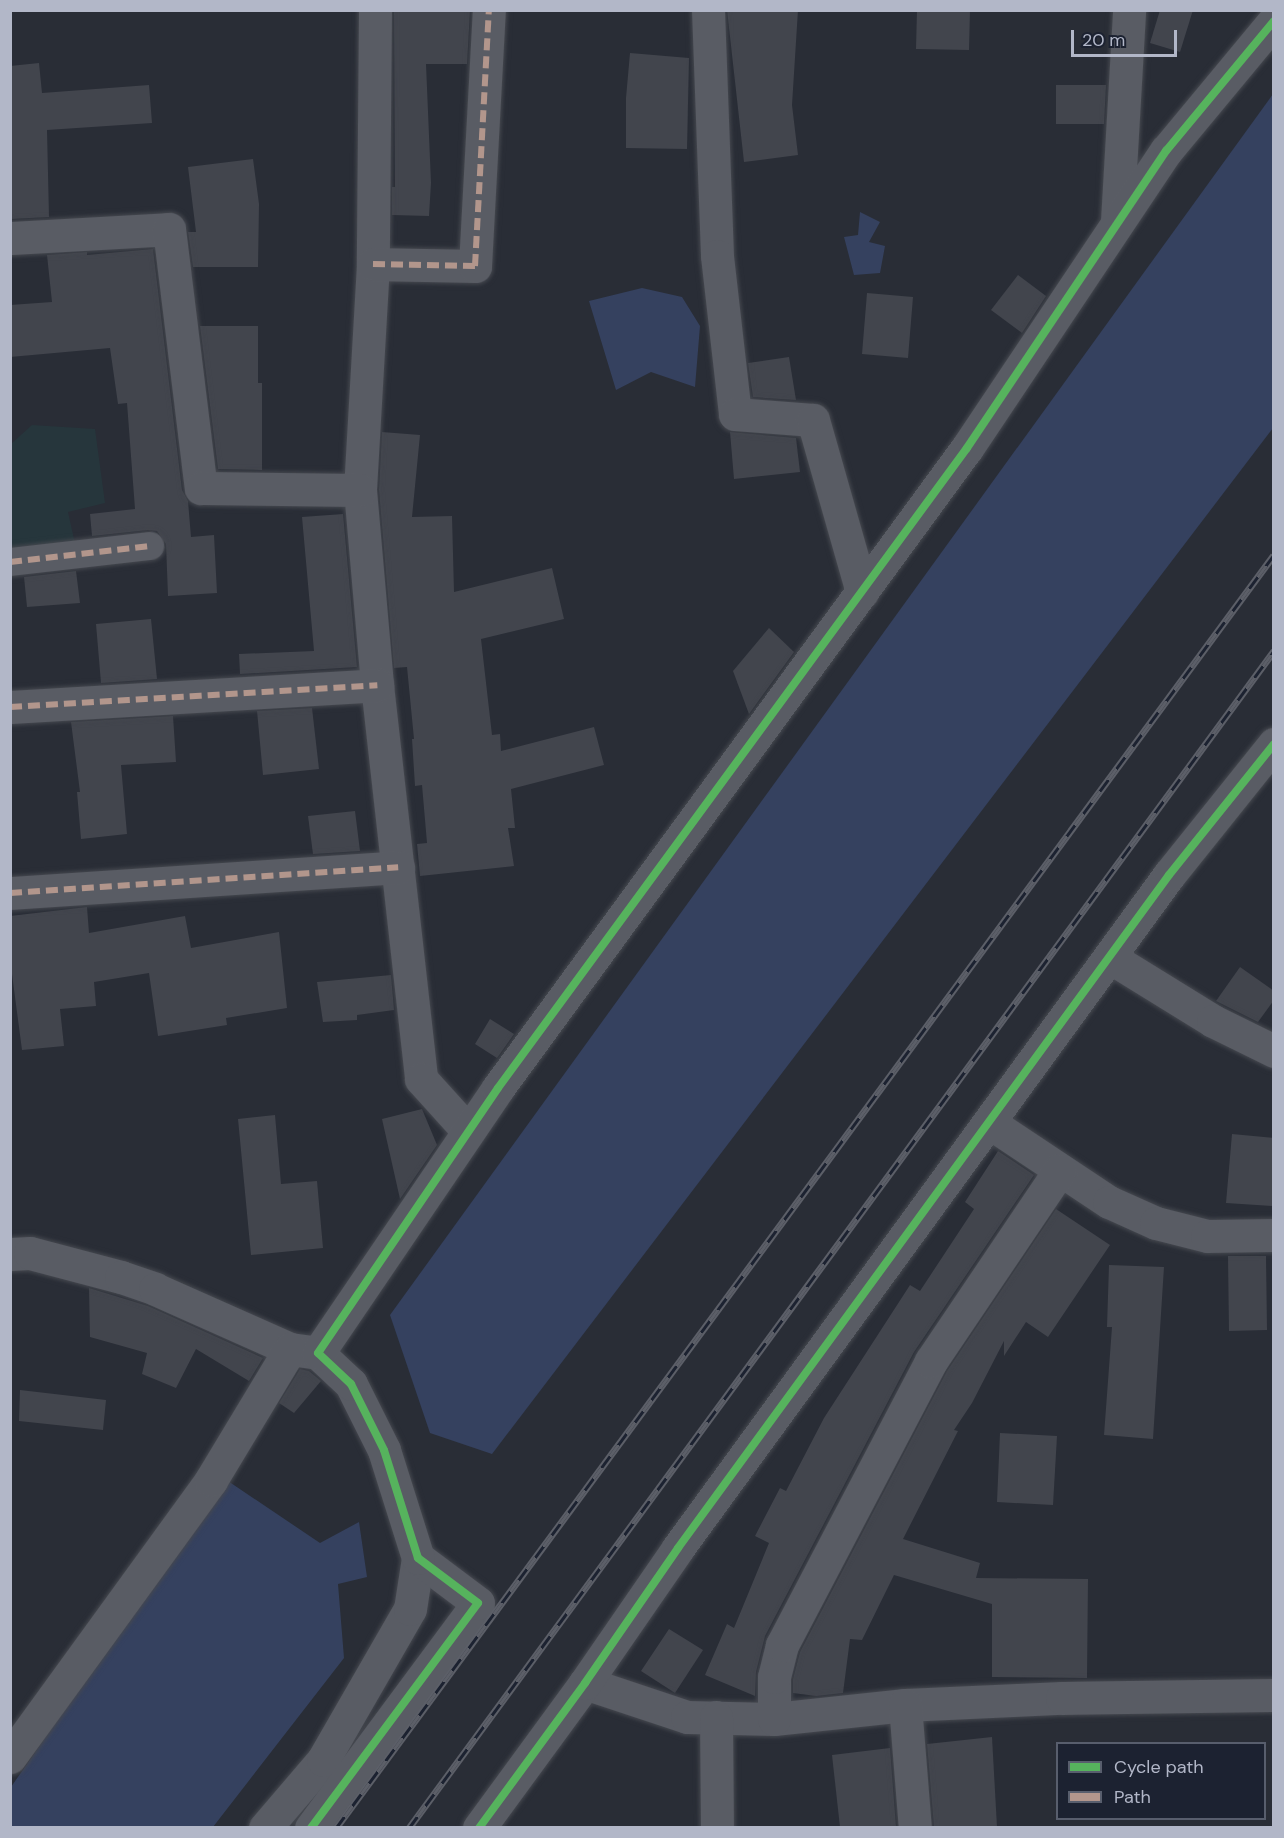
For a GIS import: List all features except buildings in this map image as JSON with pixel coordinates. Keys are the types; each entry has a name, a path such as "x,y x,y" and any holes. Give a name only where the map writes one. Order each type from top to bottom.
{"street":[{"path":"375,10 373,264 360,490 377,685 421,1079 468,1131"},
{"path":"373,264 475,266 489,10"},
{"path":"708,10 717,256 735,414 813,420 862,592"},
{"path":"1117,221 1129,10"},
{"path":"10,1757 304,1351 468,1131 967,448 1166,151 1274,21"},
{"path":"10,238 169,229 201,488 360,490"},
{"path":"10,562 150,546"},
{"path":"10,707 377,685"},
{"path":"479,1827 585,1683 678,1548 1111,958 1169,875 1274,744"},
{"path":"10,892 398,867"},
{"path":"1111,958 1213,1021 1274,1051"},
{"path":"990,1123 1109,1202 1156,1223 1207,1236 1274,1235"},
{"path":"774,1719 774,1677 782,1645 931,1362 1060,1170"},
{"path":"10,1254 30,1253 130,1280 304,1351 351,1384 384,1450 418,1558 410,1609 323,1760 265,1827"},
{"path":"312,1827 478,1603 418,1558"},
{"path":"585,1683 687,1717 716,1718 774,1719 905,1705 1062,1698 1274,1695"},
{"path":"905,1705 915,1827"},
{"path":"716,1718 717,1827"}],"shaded area":[{"path":"32,425 95,429 105,503 68,512 76,548 11,558 11,444"}],"water":[{"path":"1273,94 1273,428 492,1454 430,1433 390,1315"},
{"path":"860,212 880,222 869,242 885,246 880,273 854,275 844,237 858,235"},
{"path":"642,288 682,297 700,326 695,387 651,372 616,390 589,301"},
{"path":"225,1479 320,1543 359,1522 367,1577 338,1584 344,1658 213,1827 11,1828 11,1787"}],"railway":[{"path":"336,1828 1274,555"},
{"path":"409,1828 1274,651"}],"marked path":[{"path":"373,264 475,266 489,10"},
{"path":"10,562 150,546"},
{"path":"10,707 377,685"},
{"path":"10,893 398,867"}],"cycle path":[{"path":"311,1828 478,1603 418,1558 384,1450 351,1384 318,1353 498,1088 967,448 1166,151 1274,21"},
{"path":"479,1828 585,1683 678,1548 1169,875 1274,744"}]}
